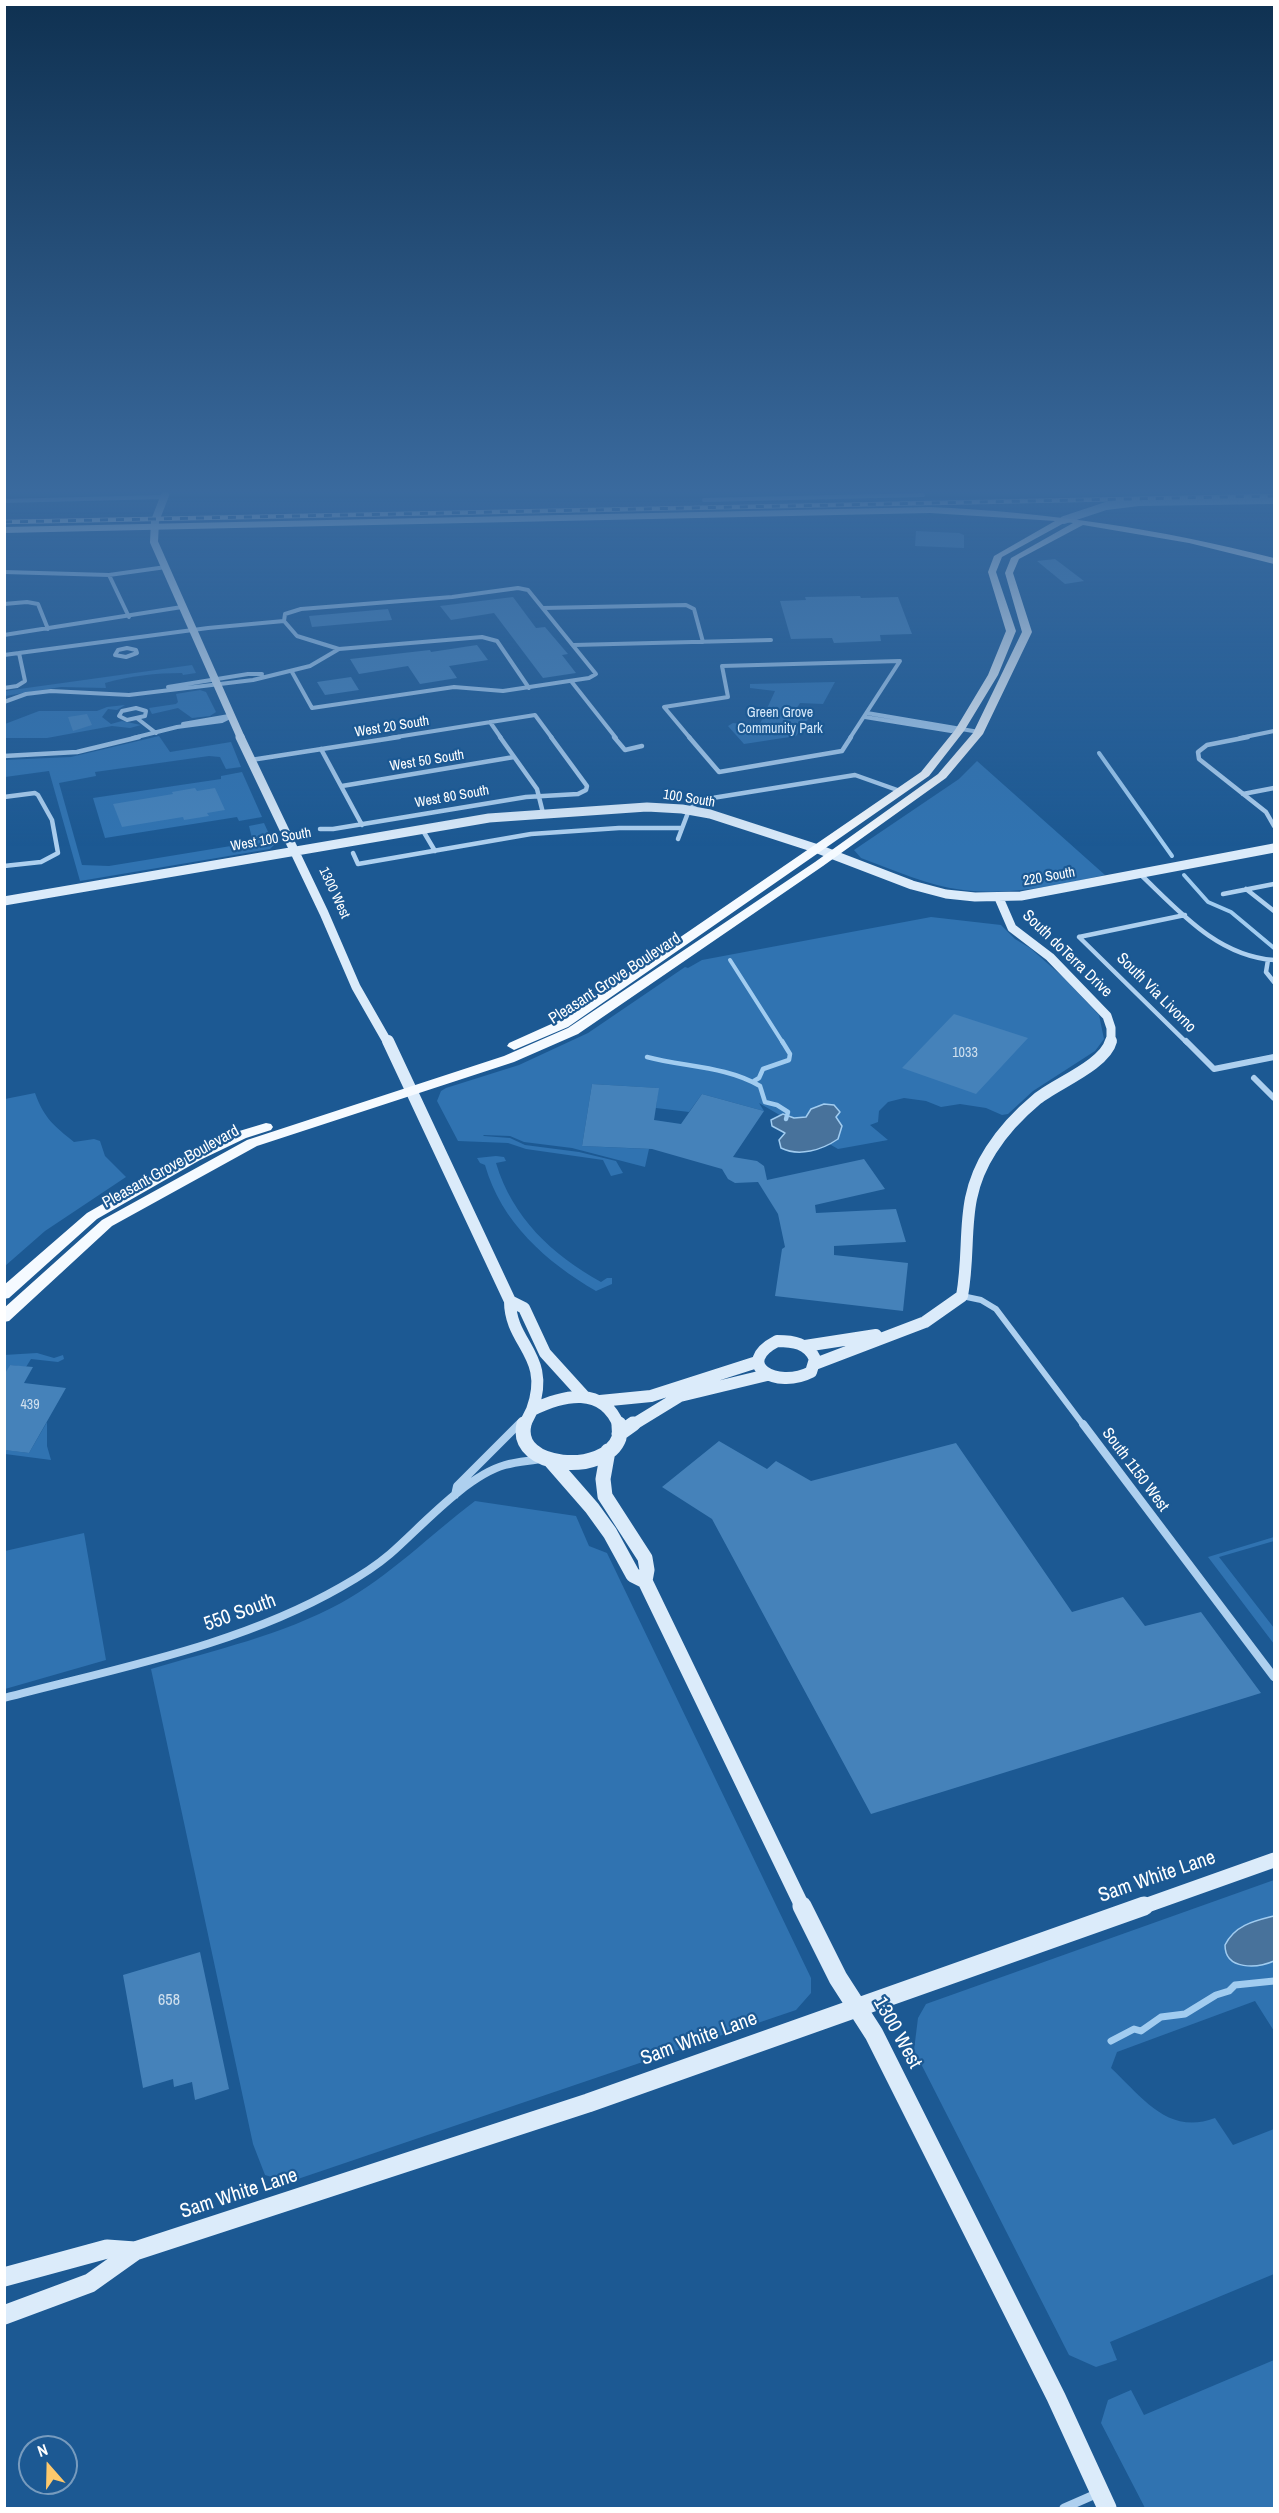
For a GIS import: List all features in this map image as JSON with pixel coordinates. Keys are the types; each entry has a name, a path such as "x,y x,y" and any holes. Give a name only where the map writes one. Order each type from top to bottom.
{"main road":[{"name":"Pleasant Grove Boulevard","path":"826,852 900,791 925,774 960,729 993,675 1011,631 1005,612"},
{"name":"Pleasant Grove Boulevard","path":"4,1294 92,1216 160,1176 241,1135 409,1085 508,1059 573,1031 826,852 942,776 979,732 1027,632 1021,612"},
{"name":"Pleasant Grove Boulevard","path":"4,1317 107,1223 252,1143 409,1085"}],"street":[{"path":"41,612 48,629"},
{"path":"127,612 129,617"},
{"path":"4,635 154,612"},
{"name":"1300 West","path":"184,612 214,682 232,716 356,987 383,1032 409,1085 510,1301"},
{"path":"284,621 287,612"},
{"path":"292,672 312,708 454,687 503,691 530,688 589,678 596,674 547,612"},
{"path":"695,612 703,642"},
{"path":"4,655 192,630 284,621"},
{"path":"284,621 297,636 334,646 339,650"},
{"path":"4,702 26,694 51,691 129,694 292,672 310,666 339,650 489,638 497,641 530,688"},
{"path":"122,640 124,649"},
{"path":"574,645 771,640"},
{"path":"124,649 134,649 137,653 126,657 115,655 116,651 124,649"},
{"path":"4,688 17,686 25,681 26,675 19,653"},
{"path":"900,661 866,715 842,751 719,772 664,707 728,697 722,666 900,661"},
{"path":"571,681 625,750 642,746"},
{"path":"129,694 132,708"},
{"path":"132,708 146,711 145,716 138,719 127,720 119,716 122,711 132,708"},
{"name":"West 20 South","path":"251,760 535,715 587,786 586,790"},
{"path":"866,715 951,731 960,729"},
{"path":"866,715 936,723 979,732"},
{"path":"4,756 71,753 177,727 222,721 232,716"},
{"path":"138,719 156,733"},
{"path":"490,722 540,796 543,813"},
{"path":"932,728 936,723"},
{"path":"1275,731 1218,742 1199,749 1199,759 1266,812 1275,826"},
{"path":"321,749 362,825"},
{"name":"West 50 South","path":"342,786 514,758"},
{"path":"678,839 689,810 700,800 855,775 900,791"},
{"path":"1243,794 1275,788"},
{"name":"West 80 South","path":"320,829 362,825 540,796 578,794 586,790"},
{"path":"4,797 35,793 52,820 58,853 54,857 4,866"},
{"name":"100 South","path":"543,813 647,807 689,810 710,814 826,852"},
{"name":"West 100 South","path":"4,901 489,818 543,813"},
{"path":"352,854 358,864 531,834 619,828 682,828"},
{"path":"422,829 435,851"},
{"name":"220 South","path":"826,852 912,885 946,894 999,898 1275,848"},
{"path":"1140,874 1221,945 1242,955 1271,960 1266,972 1275,982"},
{"path":"1223,894 1275,884"},
{"path":"1246,889 1275,912"},
{"name":"South doTerra Drive","path":"962,1296 966,1271 967,1210 977,1175 986,1159 1002,1134 1035,1100 1102,1056 1112,1039 1109,1021 1103,1011 1046,953 1012,928 999,898"},
{"name":"South Via Livorno","path":"1185,915 1079,937 1214,1069 1275,1057"},
{"path":"1254,1077 1275,1098"},
{"path":"584,1396 545,1353 524,1308 510,1301 508,1312 536,1367 537,1388 523,1430 525,1441 533,1451 548,1460 592,1508 610,1533 633,1575 645,1581 648,1574 639,1547 605,1499 602,1480 608,1451 619,1434 652,1411 680,1396 767,1375 786,1381 801,1379 811,1372 816,1364 829,1357 925,1322 962,1296"},
{"name":"South 1150 West","path":"962,1296 981,1300 996,1309 1275,1677"},
{"path":"767,1375 757,1362 758,1355 768,1344 786,1341 805,1346 823,1345 898,1332"},
{"path":"805,1346 814,1354 816,1364"},
{"path":"600,1401 651,1396 694,1380 757,1362"},
{"path":"455,1495 457,1486 504,1437 529,1414 555,1397 584,1396 600,1401 608,1406 618,1419 619,1434"},
{"path":"455,1495 493,1469 517,1462 548,1460 576,1463 599,1457 608,1451"},
{"name":"550 South","path":"4,1698 214,1642 315,1601 388,1556 455,1495"},
{"name":"1300 West","path":"645,1581 719,1738 832,1967 874,2034 1056,2397 1103,2501"},
{"name":"Sam White Lane","path":"4,2315 90,2283 135,2251 460,2146 1275,1860"},
{"name":"Sam White Lane","path":"4,2277 106,2249 135,2251"},
{"path":"1064,2508 1103,2501"}],"green space":[{"path":"192,665 196,673 133,677 105,683 106,688 61,687 5,696 5,691"},
{"name":"Green Grove Community Park","path":"835,682 823,704 800,703 795,711 811,715 796,736 744,744 728,726 733,723 759,726 775,691 750,688 750,684"},
{"path":"200,690 206,692 216,712 210,716 192,718 178,708 152,714 149,708 176,704 178,702 176,694"},
{"path":"125,705 117,710 108,709 102,717 111,724 122,721 141,725 130,728 112,726 47,738 5,738 5,724 39,711 97,711 107,707"},
{"path":"159,736 170,752 231,742 241,767 226,769 220,757 209,756 95,772 96,776 59,783 82,865 109,866 243,844 252,838 249,826 264,823 274,845 270,849 80,881 49,771 5,777 5,760 71,757"},
{"path":"977,761 1105,875 1017,891 963,890 937,885 899,872 861,858 854,850 959,779"},
{"path":"242,772 262,817 239,821 237,817 105,838 93,798 221,779 221,776"},
{"path":"931,917 1001,925 1015,939 1030,948 1063,977 1099,1015 1104,1039 1095,1051 1033,1091 1008,1114 1002,1115 986,1108 960,1104 941,1107 926,1101 904,1098 888,1102 879,1111 878,1122 870,1125 888,1140 838,1149 759,1103 764,1111 702,1094 689,1112 656,1108 658,1088 592,1084 582,1146 649,1149 645,1167 572,1148 524,1142 510,1136 483,1135 510,1138 525,1145 579,1152 616,1161 623,1173 611,1176 603,1160 526,1149 508,1143 458,1141 437,1101 441,1091 446,1088 519,1065 588,1033 685,967 688,968 702,960"},
{"path":"35,1093 42,1109 55,1126 74,1142 94,1139 100,1141 105,1156 126,1177 45,1231 5,1266 5,1099"},
{"path":"504,1157 506,1161 496,1163 503,1183 512,1201 536,1233 566,1260 601,1282 612,1278 612,1284 596,1291 560,1267 528,1238 502,1205 485,1165 477,1158"},
{"path":"37,1353 54,1358 63,1355 64,1359 58,1362 31,1359 26,1367 10,1365 5,1375 4,1355"},
{"path":"47,1422 47,1446 51,1460 5,1454 5,1450 29,1453"},
{"path":"475,1501 576,1516 589,1546 607,1553 811,1978 811,1993 796,2010 289,2182 265,2175 253,2144 151,1669 272,1633 341,1603 393,1568"},
{"path":"84,1533 106,1660 5,1689 5,1551"},
{"path":"1274,1537 1274,1541 1219,1557 1274,1628 1274,1644 1208,1557"},
{"path":"1274,1880 1274,2031 1255,2001 1117,2052 1111,2068 1145,2101 1170,2118 1183,2122 1198,2122 1215,2118 1233,2145 1274,2129 1274,2274 1110,2342 1117,2360 1096,2367 1069,2355 914,2050 918,2018 926,2004"},
{"path":"1274,2360 1274,2508 1145,2508 1101,2423 1108,2400 1131,2390 1144,2415"}],"shaded area":[{"path":"824,1104 834,1105 840,1112 836,1117 842,1126 838,1139 810,1151 795,1152 781,1148 779,1140 785,1133 772,1126 771,1120 783,1114 794,1118 806,1117 811,1109"},
{"path":"1274,1916 1274,1961 1251,1966 1236,1963 1230,1959 1225,1945 1234,1933 1252,1922"}],"building":[{"path":"389,612 392,620 312,627 309,616"},
{"path":"445,612 524,612 536,628 545,627 568,654 562,655 576,673 543,678 494,613 451,620"},
{"path":"783,612 904,612 912,634 880,635 881,641 834,643 832,638 791,639"},
{"path":"477,645 488,660 449,666 457,678 420,684 408,666 359,674 350,659 430,650 431,652"},
{"path":"351,677 359,690 325,695 317,682"},
{"path":"87,714 92,725 73,731 68,717"},
{"path":"195,788 197,791 215,788 225,810 207,813 209,816 184,820 183,817 122,827 113,804 173,794 172,792"},
{"path":"954,1014 1028,1038 976,1094 902,1068"},
{"path":"592,1084 659,1088 654,1120 681,1124 702,1094 764,1111 733,1157 757,1161 764,1166 767,1180 864,1159 885,1189 815,1205 816,1213 896,1209 906,1242 834,1246 834,1255 908,1263 903,1311 775,1296 782,1249 785,1247 778,1214 758,1182 735,1183 728,1179 722,1169 652,1149 582,1146"},
{"path":"10,1365 33,1367 24,1383 66,1388 29,1453 4,1450 4,1375"},
{"path":"719,1441 767,1469 776,1461 811,1481 956,1443 1072,1612 1123,1597 1145,1626 1201,1612 1261,1693 871,1814 712,1519 662,1487"},
{"path":"200,1952 229,2089 195,2100 192,2082 174,2087 173,2079 143,2088 123,1975"}],"waterway":[{"path":"1099,753 1172,856"},
{"path":"1184,875 1208,902 1231,912 1274,948"},
{"path":"730,960 783,1043"},
{"path":"754,1081 759,1078 763,1069 789,1060 790,1054 782,1041"},
{"path":"647,1057 733,1074 747,1079 760,1086 765,1102 777,1105 788,1112 786,1119"},
{"path":"1111,2041 1134,2029 1141,2031 1161,2017 1185,2014 1216,1995 1229,1991 1235,1985 1274,1981"}]}
